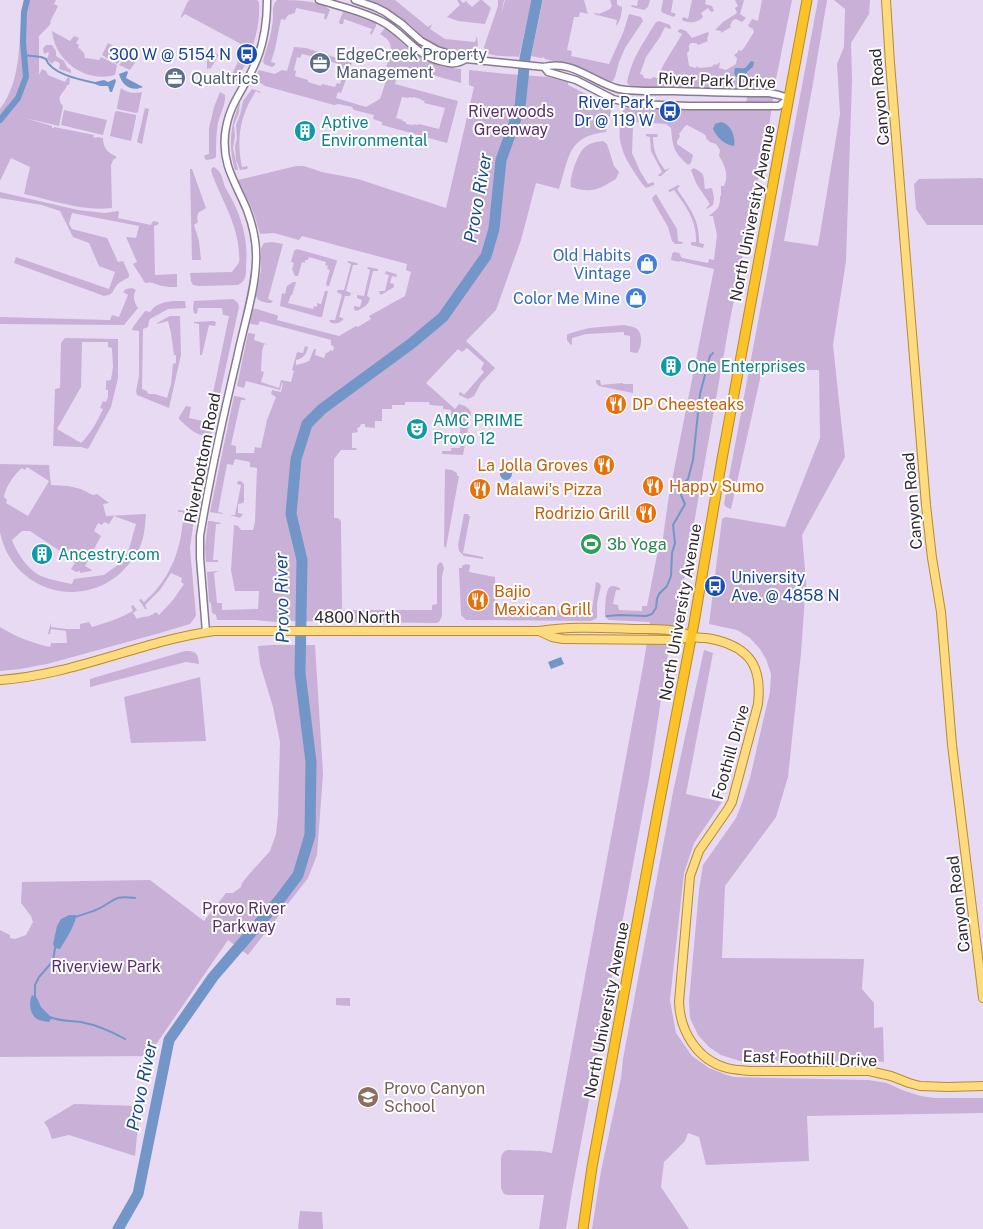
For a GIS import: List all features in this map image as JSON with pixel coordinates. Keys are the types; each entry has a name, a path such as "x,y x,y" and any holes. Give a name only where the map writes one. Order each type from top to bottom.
{"highway":[{"name":"North University Avenue","path":"583,1229 592,1168 692,636 722,459 807,0"}],"main road":[{"name":"Canyon Road","path":"886,0 926,505 941,612 952,745 983,998"},
{"name":"4800 North","path":"0,680 58,671 158,642 206,632 283,630 539,631 565,628 659,630 681,632 692,636"},
{"name":"Foothill Drive","path":"692,636 723,641 741,650 754,666 759,687 758,704 732,802 699,851 690,876 679,1009 686,1034 700,1052"},
{"name":"East Foothill Drive","path":"700,1052 714,1063 725,1068 742,1070 870,1071 920,1086 983,1086"}],"street":[{"name":"Riverbottom Road","path":"206,632 200,536 256,266 255,240 250,218 229,170 225,150 225,136 231,109 260,54 266,28 268,0"},
{"path":"319,0 359,12 383,22 419,52 433,59 456,64 466,59"},
{"path":"354,0 385,12 421,41 437,50 466,59 544,67"},
{"name":"River Park Drive","path":"554,65 572,69 620,89 769,93 789,98 778,106 632,104 618,100 576,80 548,72 544,67 554,65"}],"green space":[{"path":"24,0 56,0 54,4 58,6 51,23 39,36 39,75 42,69 48,75 65,82 68,77 70,79 69,85 67,85 60,97 63,106 59,126 25,118 52,126 52,128 103,138 106,149 116,156 111,165 112,208 79,207 24,194 30,167 11,158 0,181 0,109 8,97 13,84"},
{"path":"190,0 257,0 259,2 254,44 236,82 228,79 225,73 232,74 243,51 239,49 241,44 185,14 181,18"},
{"path":"277,0 313,2 330,10 326,20 324,18 325,14 296,8 295,13 288,15 285,20 281,19 271,62 275,63 275,65 272,67 264,64 263,61 272,29 273,11"},
{"path":"366,0 395,0 428,27 432,24 430,29 445,39 475,42 477,36 478,45 476,51 475,53 450,50 432,44 397,15"},
{"path":"457,0 463,3 466,1 472,7 482,0 491,8 485,24 458,21 447,17 460,5"},
{"path":"498,0 504,0 501,15 505,0 532,0 519,57 495,55 485,51 484,47 498,6"},
{"path":"543,0 584,0 588,14 580,12 579,17 574,17 567,50 572,51 571,56 609,64 629,14 641,17 643,21 625,48 613,81 609,82 579,67 545,59 544,57 531,56"},
{"path":"610,0 617,0 617,5 622,7 619,22 616,26 617,20 593,14 599,14 610,9 612,6"},
{"path":"638,0 650,0 648,7 644,10 631,6 637,6"},
{"path":"663,0 673,0 671,12 676,14 674,17 661,11"},
{"path":"692,0 706,0 705,4 712,6 714,11 711,12 708,8 701,13 703,17 699,20 683,21 684,17 688,19"},
{"path":"735,0 744,0 740,14 746,18 742,22 736,19 733,20 730,25 731,27 721,33 721,31 715,30 737,13 735,8 738,6"},
{"path":"762,0 792,0 729,325 678,614 667,659 649,779 566,1229 539,1229 544,1195 504,1194 501,1188 501,1158 503,1153 508,1150 552,1153 650,622 609,620 605,617 606,597 609,588 614,586 620,588 620,590 616,590 613,604 618,605 619,610 642,611 642,606 647,606 659,545 662,545 669,495 714,269 671,260 672,254 674,252 679,253 682,258 708,263 709,259 714,260 717,235 713,216 709,216 719,206 721,186 724,186 726,178 725,167 719,156 720,150 704,134 687,125 679,134 677,144 693,155 691,163 688,165 675,149 671,128 666,124 637,122 633,126 632,153 648,184 654,183 654,185 646,188 638,179 622,149 620,142 621,117 624,108 629,107 744,110 749,90 632,87 627,83 638,51 656,22 659,21 670,25 671,28 665,27 646,57 640,74 644,78 658,78 682,34 678,32 681,29 686,31 692,38 709,33 708,41 698,45 691,43 689,45 687,53 689,66 696,68 697,66 699,68 710,67 720,62 719,68 726,70 736,64 737,58 734,55 738,50 741,51 744,48 754,32 748,26 752,19 758,21"},
{"path":"818,0 827,0 784,241 818,246 840,114 837,64 844,47 845,9 834,0 870,0 869,14 851,43 852,80 846,261 833,345 845,457 802,535 806,581 801,653 788,777 776,817 725,886 722,958 864,959 862,989 874,1003 874,1028 883,1027 884,1062 740,1061 721,1055 709,1047 698,1035 690,1018 689,1001 703,865 736,818 742,803 750,778 770,692 771,674 760,649 750,638 737,630 709,624 722,519 726,517 785,527 820,438 819,370 762,370 731,509 726,507 724,504"},
{"path":"343,12 376,23 372,34 370,33 372,29 344,19 343,24 340,24"},
{"path":"385,28 388,29 420,57 438,65 461,69 461,83 400,66 395,84 458,101 447,143 382,125 382,122 373,119 374,115 354,110 352,107 339,104 334,105 265,86 254,79 259,70 275,74 282,70 287,71 294,47 306,48 352,63 341,93 338,92 336,98 366,107 380,99 390,69 386,67 391,52 390,44 380,34","holes":["302,54 315,57 315,55 342,65 341,69 344,71 340,84 337,83 335,87 322,84 321,86 295,76 296,71 294,70 297,57 300,58","402,97 421,99 425,101 424,103 445,108 439,129 419,124 406,124 403,120 396,118"]},
{"path":"52,31 70,41 74,36 79,38 76,43 84,53 85,58 99,60 101,57 117,65 115,75 93,76 73,67 59,52 54,42"},
{"path":"108,43 129,54 117,64 102,55"},
{"path":"46,45 52,45 56,51 56,56 64,61 71,70 71,73 59,69 60,64 58,62 54,61 52,64 47,59 49,53 44,54 43,48"},
{"path":"207,49 219,55 211,68 207,69"},
{"path":"132,55 138,58 130,70 119,65 125,58"},
{"name":"Riverwoods Greenway","path":"469,70 548,77 568,82 568,85 612,107 606,132 584,138 572,150 559,189 536,183 521,240 496,310 466,341 495,368 481,383 474,396 468,399 459,395 461,392 464,395 484,372 481,369 484,363 467,348 462,352 458,349 426,383 455,409 459,404 470,410 463,455 442,454 442,451 451,451 451,448 460,448 460,422 451,422 451,410 443,409 443,406 430,405 429,402 405,402 405,405 392,405 392,409 382,409 382,421 375,421 375,428 365,427 365,424 361,424 357,428 358,432 352,433 352,448 357,450 341,450 334,459 334,518 338,518 341,521 342,610 432,610 432,605 437,604 437,566 440,562 444,568 442,577 442,616 439,622 436,623 217,620 216,615 212,613 211,603 209,602 207,572 219,571 214,573 217,603 222,603 222,610 258,609 259,591 235,591 231,570 234,525 238,526 241,530 253,530 257,468 250,467 250,462 235,459 233,465 227,464 218,512 223,513 210,512 234,396 246,400 241,400 231,445 236,446 236,453 254,453 255,447 261,448 267,420 276,397 271,394 272,390 281,392 283,383 280,390 246,381 244,388 237,386 248,333 255,334 254,340 269,345 264,344 262,351 261,371 264,372 261,382 279,388 281,380 291,382 297,352 303,353 305,346 308,347 306,352 303,357 296,360 296,365 309,361 314,349 316,349 315,355 324,358 326,353 330,350 333,351 334,347 331,345 331,340 260,321 258,325 251,324 253,309 276,315 278,316 277,320 339,336 356,326 358,327 371,319 369,316 405,296 411,272 406,270 407,264 302,236 299,240 274,233 260,234 253,211 238,180 296,166 304,166 322,172 358,179 446,208 474,87 469,85"},
{"path":"121,88 131,93 142,92 138,112 117,109"},
{"path":"252,89 261,92 256,91 243,118 239,147 240,157 242,167 248,167 247,169 240,170 236,160 236,125 243,101"},
{"path":"220,92 225,95 225,98 217,127 216,157 206,160 205,155 209,154 209,128"},
{"path":"240,102 239,113 234,125 233,148 238,170 235,170 231,153 231,136"},
{"path":"145,108 149,109 142,144 137,142"},
{"path":"64,110 107,120 103,135 61,125"},
{"path":"115,112 136,115 131,141 110,136"},
{"path":"646,134 657,134 657,137 653,137 656,155 665,170 670,168 661,176 658,175 662,172 651,151 650,137 646,136"},
{"path":"603,141 607,144 614,166 619,172 616,179 590,190 571,187 572,173 581,151 590,144"},
{"path":"214,167 221,174 225,187 236,208 245,236 246,274 243,281 238,285 199,286 193,285 191,281 190,273 232,272 239,261 236,232 211,171"},
{"path":"694,168 703,176 705,189 712,188 713,205 707,209 710,204 696,183 691,170"},
{"path":"190,169 192,169 206,208 198,213 198,222 194,225 199,241 201,260 192,260"},
{"path":"919,179 983,179 983,225 927,225 916,209 914,184"},
{"path":"678,185 680,186 677,189 696,221 699,243 704,244 703,248 691,245 691,242 696,242 693,221 674,190 668,191"},
{"path":"0,192 78,210 105,213 118,211 118,218 151,225 153,221 158,222 159,224 154,226 155,275 177,274 177,287 150,282 145,283 133,264 137,262 126,237 136,238 139,226 72,213 69,224 72,229 107,238 118,262 123,261 129,277 118,284 111,293 104,296 14,263 16,257 109,289 115,272 99,266 89,243 73,237 60,211 42,205 0,198"},
{"path":"656,194 677,229 678,241 683,243 675,244 672,241 668,227 653,201 652,198"},
{"path":"264,243 283,244 268,299 273,301 269,303 260,301 256,296 261,270 261,248"},
{"path":"297,249 337,261 329,286 326,284 330,270 325,265 326,262 309,257 308,260 305,260 305,263 302,262 298,276 295,276 292,269 294,263 291,262 294,251"},
{"path":"347,262 358,265 353,265 346,291 351,293 350,296 345,296 339,317 343,318 343,320 338,323 330,322 329,320 335,320 342,295 337,292 338,290 344,290 351,264"},
{"path":"368,267 378,269 378,271 373,271 367,296 370,298 368,303 356,311 354,306 360,307 362,300 357,298 357,295 364,296 370,270"},
{"path":"386,271 397,276 392,276 390,283 394,284 394,287 381,295 379,291 385,291 389,275 385,274"},
{"path":"296,282 288,303 313,309 314,306 317,307 317,303 321,304 325,291 328,291 322,317 280,306 282,293 285,294 287,286"},
{"path":"132,288 136,290 134,299 138,308 124,325 0,324 0,317 110,320 112,315 119,317 128,295 123,292 126,289"},
{"path":"233,299 238,303 239,307 211,435 202,435 189,429 179,417 186,406 191,407 189,418 207,422 229,316 223,315 222,308 198,308 197,314 194,313 194,301"},
{"path":"185,301 186,308 168,309 150,319 148,327 143,329 142,389 147,391 148,394 167,398 171,384 173,364 176,363 176,355 174,355 168,321 157,323 170,316 180,316 181,355 169,408 137,395 139,331 132,330 145,311 150,312 160,304"},
{"path":"194,322 216,322 215,326 209,325 202,355 200,355 199,324"},
{"path":"624,325 639,331 641,344 637,353 630,352 630,336 624,335 624,332 586,334 572,338 571,345 567,340 568,334 589,328"},
{"path":"65,338 118,339 118,378 111,407 88,449 53,446 55,389 60,388 61,343","holes":["82,342 108,342 108,347 112,348 113,367 111,380 106,381 108,397 106,402 103,401 100,408 103,409 96,423 81,443 57,429 81,387"]},
{"path":"596,380 600,380 601,385 633,384 633,393 599,386"},
{"path":"0,464 49,465 51,485 68,486 81,489 93,495 97,494 109,503 103,504 106,516 146,514 145,529 140,548 134,557 118,575 99,586 79,592 58,591 38,584 21,572 8,554 0,532","holes":["27,467 49,481 28,516 6,503 7,500 4,497 6,489 13,478 22,468 25,470","114,516 136,524 129,549 119,564 104,575 74,579 72,584 36,574 24,561 12,540 22,531 30,531 72,559 75,563 71,569 76,572 80,571 80,573 91,571 85,566 101,536 94,531 98,523 102,525 104,522 109,524"]},
{"path":"445,469 452,470 459,476 446,548 444,546"},
{"path":"238,481 244,484 244,501 238,504 238,513 243,514 240,518 230,515 235,515 241,485 237,484"},
{"path":"178,510 192,513 194,519 190,548 196,616 190,624 47,664 0,671 0,627 24,639 50,647 51,643 67,643 66,631 51,629 50,634 48,634 51,622 51,627 66,629 80,629 80,624 89,622 92,627 133,611 131,606 133,605 137,610 133,613 137,619 156,612 159,615 184,584 181,582 182,578 171,573 160,590 145,605 147,609 139,600 141,599 144,602 153,593 174,561 181,537 182,525 183,512 178,512"},
{"path":"464,514 469,514 468,516 470,516 463,553 483,557 483,559 464,556 459,551 458,545"},
{"path":"208,521 221,523 216,524 213,560 218,560 218,562 206,562 205,548"},
{"path":"466,564 470,565 469,572 495,577 495,609 592,610 596,582 599,583 601,586 597,603 597,618 591,621 466,620 461,615 459,568"},
{"name":"Riverview Park","path":"315,645 323,774 317,855 308,878 248,955 228,940 148,1056 0,1057 0,930 10,935 10,938 15,939 26,935 33,922 31,916 21,903 22,882 150,880 204,921 226,893 233,893 241,887 242,883 270,851 276,834 278,815 280,742 273,707 260,664 258,646"},
{"path":"704,650 713,653 686,794 722,802 694,843 684,873 670,1000 676,1033 692,1056 709,1068 734,1077 868,1080 887,1083 921,1096 934,1098 983,1098 983,1113 807,1116 809,1161 706,1165 699,1137 688,1133 685,1141 664,1162 661,1187 689,1229 592,1229 601,1171 621,1078 673,792"},
{"path":"185,651 196,653 199,664 186,662 90,687 90,679"},
{"path":"200,677 206,741 131,743 124,697"},
{"path":"336,998 350,998 350,1006 336,1005"},
{"path":"74,1104 140,1106 135,1156 69,1135 52,1139 44,1122"},
{"path":"300,1211 322,1212 323,1229 298,1229"}],"water":[{"path":"751,61 754,62 753,67 744,75 736,77 734,73 735,68 744,68"},
{"path":"127,71 126,78 143,87 135,89 128,87 122,82 119,74"},
{"path":"115,79 112,92 110,92 108,86 95,84 95,82 104,80 108,82"},
{"path":"721,122 728,125 732,131 734,146 721,140 713,129 715,124"},
{"path":"504,468 508,468 512,474 508,480 504,480 500,476 500,472"},
{"path":"561,657 564,664 551,669 548,662"},
{"path":"69,915 76,915 76,919 60,949 55,948 53,944 57,926 61,919"},
{"path":"32,995 37,998 41,1007 52,1018 49,1022 38,1020 32,1014 30,1001"}],"waterway":[{"path":"0,120 18,98 26,77 23,42 24,12 27,0"},
{"name":"Provo River","path":"118,1229 138,1194 169,1040 213,977 280,899 298,875 310,835 311,762 300,673 302,560 291,514 296,459 307,424 322,409 412,343 443,317 486,256 494,229 501,160 520,107 525,58 537,0"},
{"path":"24,55 41,57 46,59 54,69 60,72 95,83"},
{"path":"607,616 646,616 652,614 656,608 659,594 667,586 671,576 672,553 675,543 673,525 685,504 680,487 688,479 693,460 700,394 710,356 713,353"},
{"path":"75,917 102,907 117,898 135,898"},
{"path":"35,997 35,985 39,977 53,961 56,946"},
{"path":"50,1017 92,1025 125,1039"}],"place":[{"name":"300 W @ 5154 N","path":"247,54"},
{"name":"EdgeCreek Property Management","path":"320,63"},
{"name":"Qualtrics","path":"175,78"},
{"name":"River Park Dr @ 119 W","path":"670,111"},
{"name":"Aptive Environmental","path":"305,131"},
{"name":"Old Habits Vintage","path":"647,264"},
{"name":"Color Me Mine","path":"636,298"},
{"name":"One Enterprises","path":"671,366"},
{"name":"DP Cheesteaks","path":"616,404"},
{"name":"AMC PRIME Provo 12","path":"417,429"},
{"name":"La Jolla Groves","path":"604,465"},
{"name":"Happy Sumo","path":"653,486"},
{"name":"Malawi's Pizza","path":"480,489"},
{"name":"Rodrizio Grill","path":"646,513"},
{"name":"3b Yoga","path":"591,544"},
{"name":"Ancestry.com","path":"42,554"},
{"name":"University Ave. @ 4858 N","path":"715,586"},
{"name":"Bajio Mexican Grill","path":"478,600"},
{"name":"Provo Canyon School","path":"368,1097"}],"park label":[{"name":"Provo River Parkway","path":"244,917"}]}
